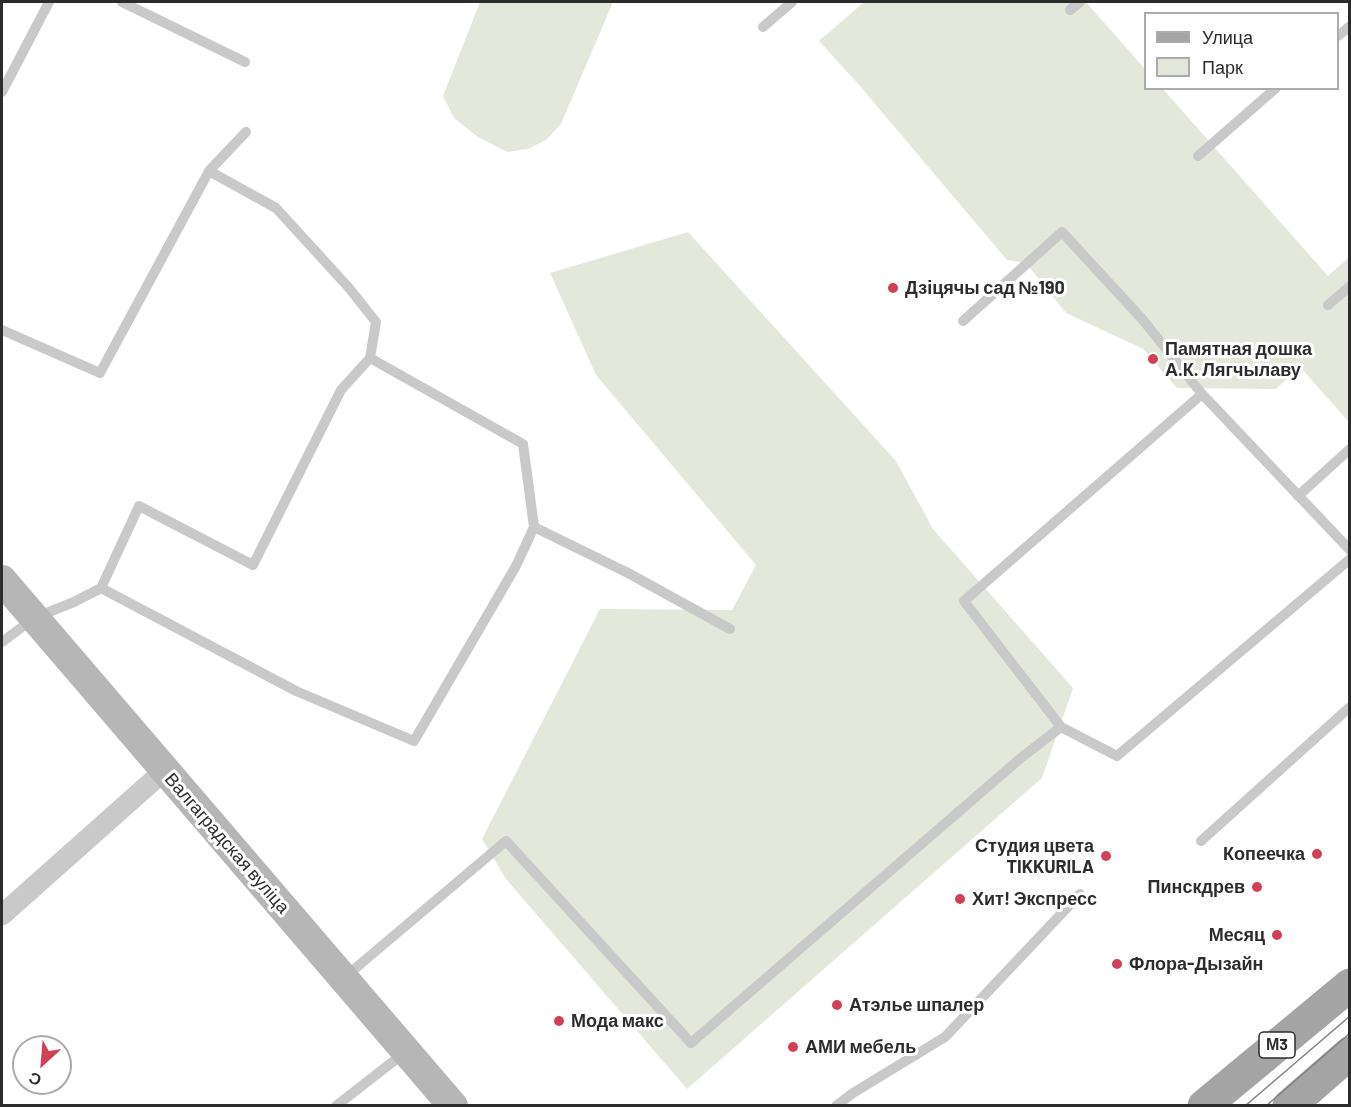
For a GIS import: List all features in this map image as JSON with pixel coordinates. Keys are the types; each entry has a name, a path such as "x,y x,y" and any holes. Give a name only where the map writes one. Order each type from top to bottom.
{"main road":[{"name":"Валгаградская вуліца","path":"2,580 453,1106"},
{"name":"М3","path":"1204,1106 1350,985"},
{"path":"1289,1106 1350,1053"}],"street":[{"path":"2,915 165,770"}],"lane":[{"path":"2,92 49,2"},
{"path":"122,2 245,62"},
{"path":"763,27 792,2"},
{"path":"1071,10 1080,2"},
{"path":"1198,156 1274,90"},
{"path":"2,330 100,373 208,171 246,132"},
{"path":"2,642 34,618 101,588 139,506 253,565 341,390 370,358 376,322 350,288 276,208 208,171"},
{"path":"963,321 1062,232 1143,320 1202,394 1350,550"},
{"path":"1328,305 1350,285"},
{"path":"101,588 296,691 414,741 516,566 534,527 523,444 370,358"},
{"path":"1202,394 964,601 1061,727 1117,756 1350,559"},
{"path":"1298,496 1350,449"},
{"path":"534,527 628,573 730,629"},
{"path":"1201,841 1350,707"},
{"path":"343,978 506,841 691,1043 1013,765 1061,727"},
{"path":"837,1106 853,1093 945,1037 1080,894"},
{"path":"336,1106 406,1052"}],"green space":[{"path":"480,2 613,2 561,124 546,140 528,149 507,152 478,137 454,118 443,96"},
{"path":"864,2 1086,2 1144,68 1144,90 1164,90 1328,276 1349,257 1349,422 1300,367 1276,389 1177,388 1143,349 1066,313 1026,263 1007,260 819,41"},
{"path":"688,232 896,461 933,529 1073,688 1042,778 687,1089 506,879 482,839 600,609 732,610 756,565 596,375 550,273"}],"tram line":[{"path":"1245,1106 1350,1016"},
{"path":"1266,1106 1350,1033"}],"place":[{"name":"Дзіцячы сад №190","path":"893,288"},
{"name":"Памятная дошка А.К. Лягчылаву","path":"1153,359"},
{"name":"Копеечка","path":"1317,854"},
{"name":"Студия цвета TIKKURILA","path":"1106,856"},
{"name":"Пинскдрев","path":"1257,887"},
{"name":"Хит! Экспресс","path":"960,899"},
{"name":"Месяц","path":"1277,935"},
{"name":"Флора-Дызайн","path":"1117,964"},
{"name":"Атэлье шпалер","path":"837,1005"},
{"name":"Мода макс","path":"559,1021"},
{"name":"АМИ мебель","path":"793,1047"}]}
